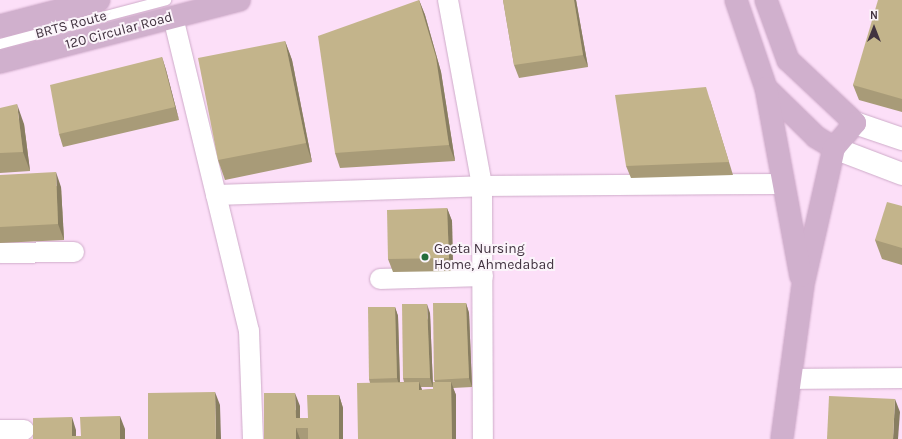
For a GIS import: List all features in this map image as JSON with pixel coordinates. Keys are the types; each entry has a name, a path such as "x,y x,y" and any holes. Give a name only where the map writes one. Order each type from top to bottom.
{"main road":[{"path":"0,26 98,0"},
{"name":"120 Circular Road","path":"0,62 169,9 239,0"},
{"path":"736,0 766,88 803,285"},
{"path":"766,0 788,60 856,123 902,139"},
{"path":"766,88 816,137 834,148 902,174"},
{"path":"782,439 803,285 834,148 856,123"}],"street":[{"path":"448,0 482,186 483,439"},
{"path":"169,9 250,331 252,439"},
{"path":"216,195 482,186 784,184"},
{"path":"0,253 74,252"},
{"path":"380,279 483,276"},
{"path":"790,379 902,378"},
{"path":"0,430 24,430"}],"lane":[{"name":"BRTS Route","path":"0,44 169,9"}],"building":[{"path":"419,0 436,57 449,145 335,153 318,36"},
{"path":"503,0 574,0 583,55 514,65"},
{"path":"878,0 902,0 902,99 853,85"},
{"path":"285,41 306,143 218,160 198,58"},
{"path":"162,57 175,107 59,134 50,85"},
{"path":"706,87 729,162 626,166 615,95"},
{"path":"17,104 23,152 0,153 0,108"},
{"path":"56,172 58,224 0,227 0,175"},
{"path":"887,202 902,206 902,248 875,240"},
{"path":"447,208 449,258 388,259 387,210"},
{"path":"433,303 466,303 469,378 434,380"},
{"path":"402,304 427,304 430,378 403,378"},
{"path":"368,307 395,307 397,378 369,379"},
{"path":"419,382 419,390 433,389 433,382 451,382 452,439 358,439 357,383"},
{"path":"215,392 216,439 148,439 148,393"},
{"path":"264,393 295,393 296,418 308,418 307,395 339,395 339,439 308,439 308,428 296,428 296,439 264,439"},
{"path":"829,396 895,399 893,439 827,439"},
{"path":"120,416 120,439 33,439 33,418 72,417 72,436 81,436 80,417"}],"place":[{"name":"Geeta Nursing Home, Ahmedabad","path":"425,257"}]}
